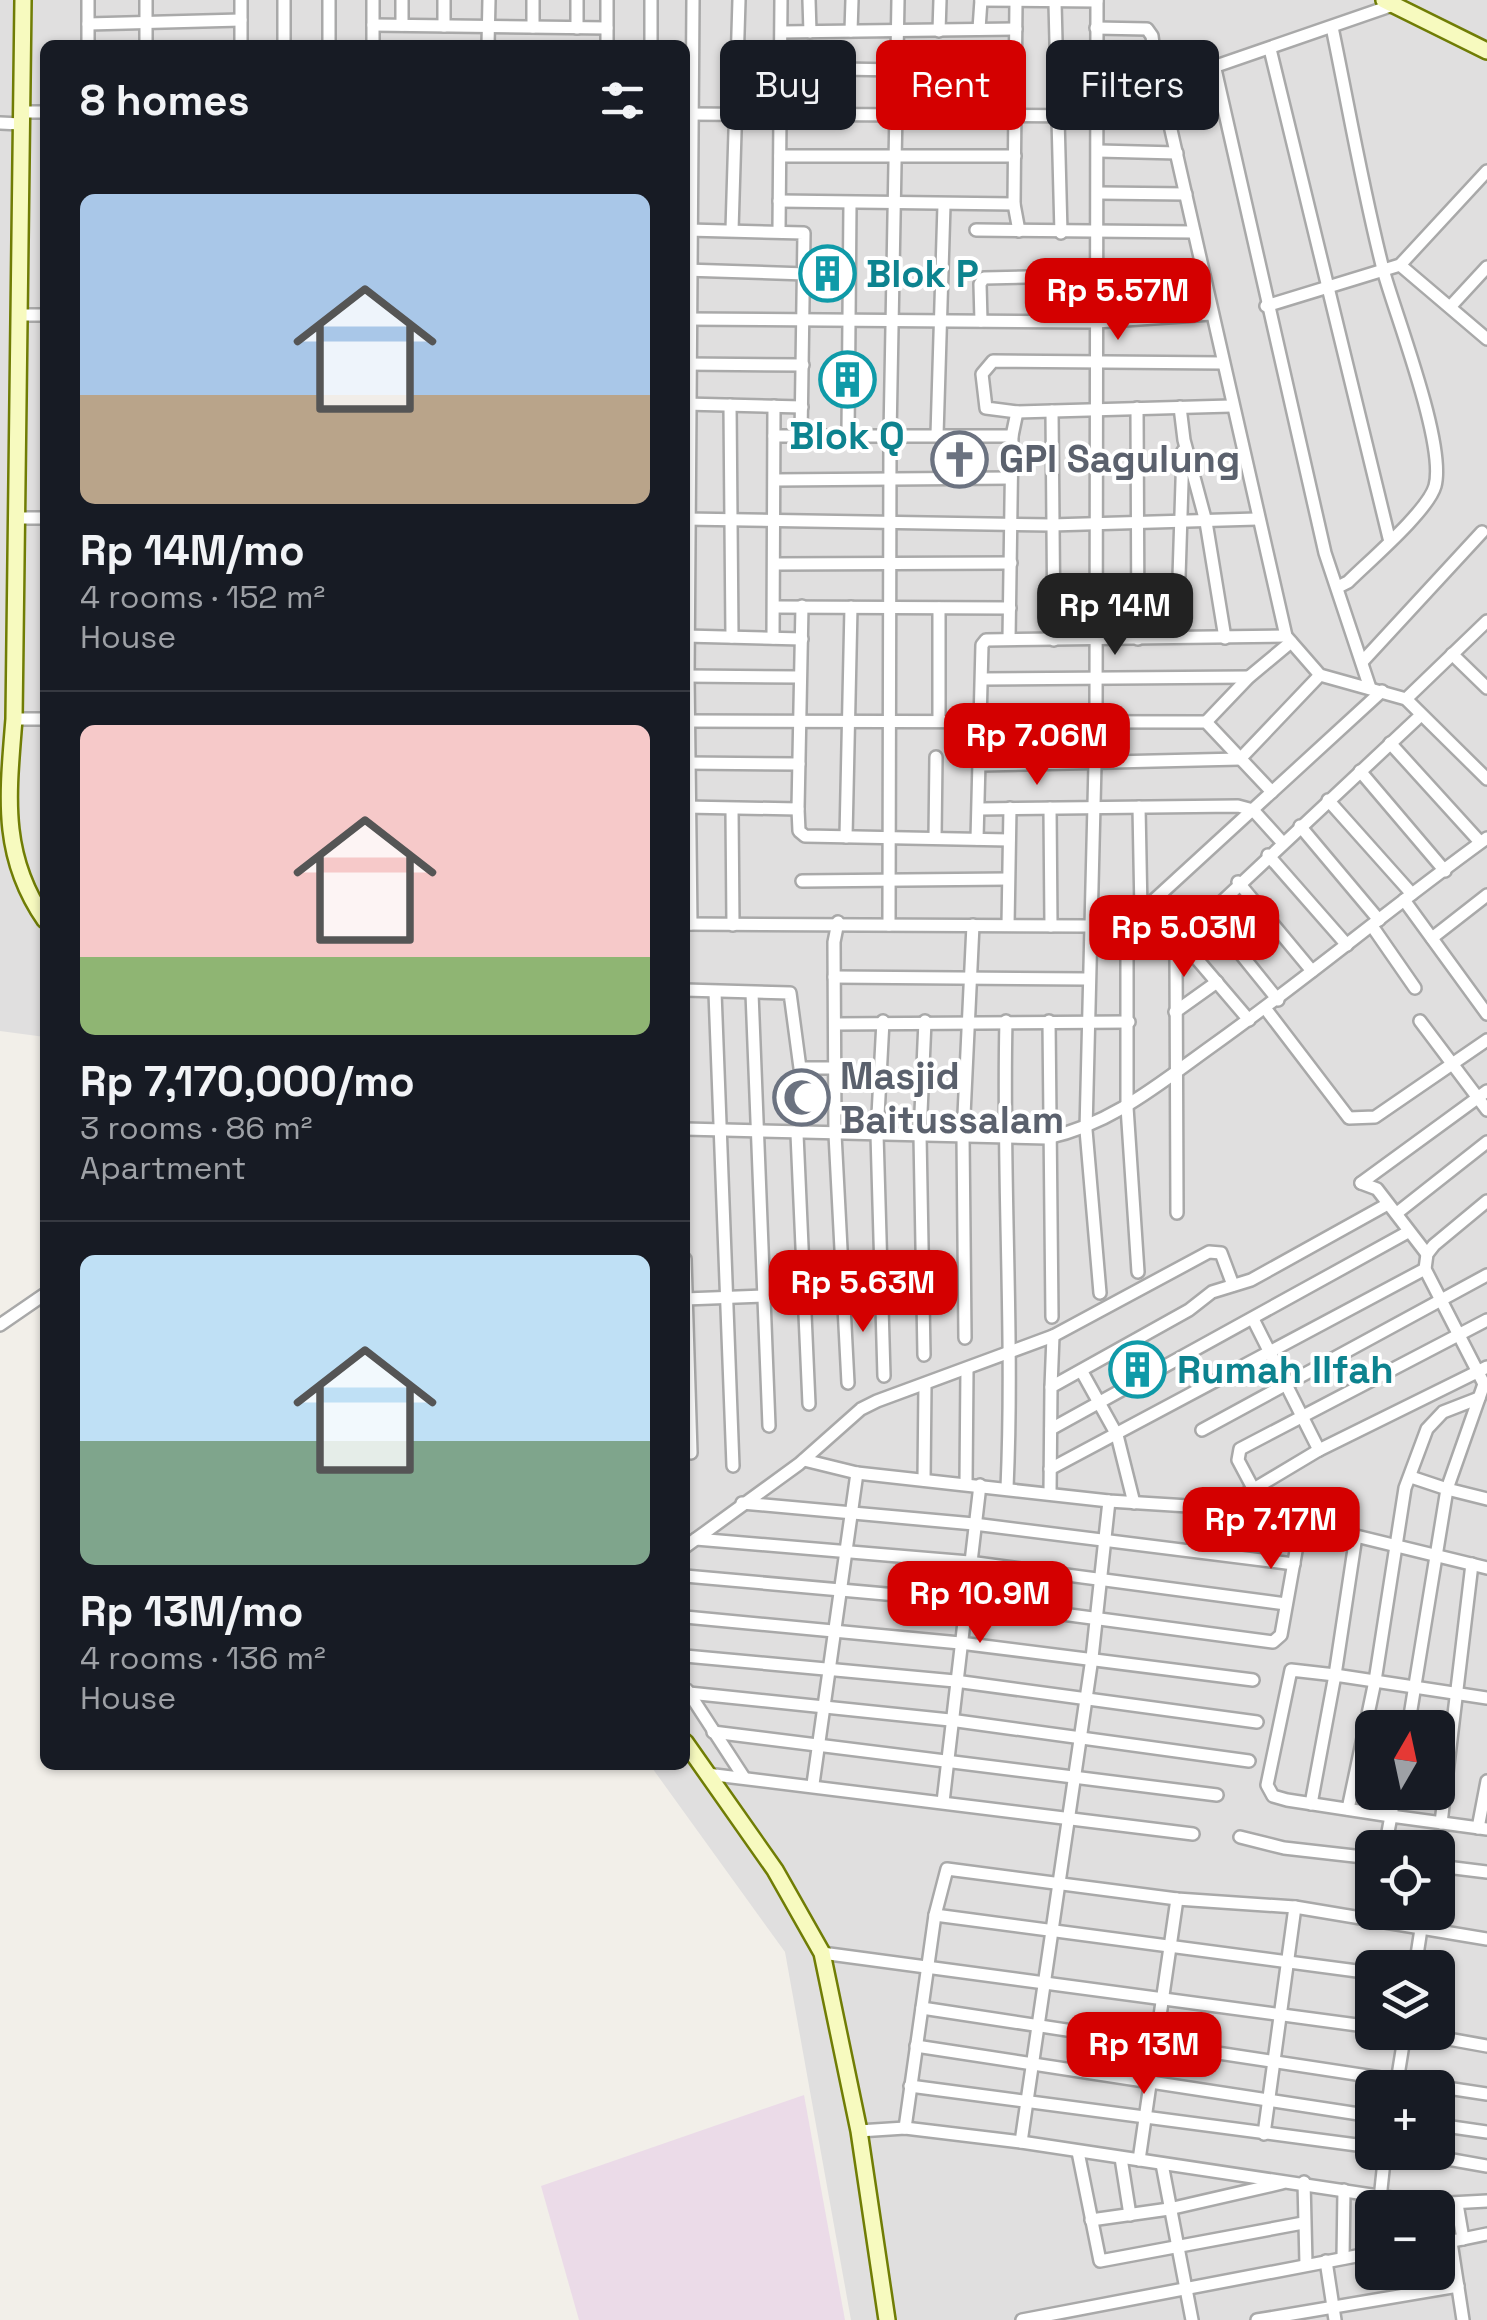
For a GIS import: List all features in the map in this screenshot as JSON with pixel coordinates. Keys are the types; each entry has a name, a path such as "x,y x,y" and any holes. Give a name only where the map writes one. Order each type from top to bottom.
{"street":[{"path":"23,0 14,719 5,766 11,853 25,892 40,913"},
{"path":"88,0 88,40"},
{"path":"146,0 146,40"},
{"path":"241,0 241,40"},
{"path":"284,0 284,40"},
{"path":"329,0 329,40"},
{"path":"373,0 374,40"},
{"path":"402,0 402,25"},
{"path":"444,0 444,26"},
{"path":"488,40 489,0"},
{"path":"533,0 533,27"},
{"path":"577,0 577,28"},
{"path":"606,40 607,0"},
{"path":"650,40 652,0"},
{"path":"690,86 693,0"},
{"path":"738,40 739,0"},
{"path":"781,0 782,40"},
{"path":"809,0 810,32"},
{"path":"851,31 852,0"},
{"path":"897,40 898,0"},
{"path":"939,31 940,0"},
{"path":"980,29 981,0 1097,1 1096,40"},
{"path":"1016,1 1016,40"},
{"path":"1054,3 1056,40"},
{"path":"1219,67 1399,4 1487,51"},
{"path":"88,24 241,20"},
{"path":"373,24 607,28"},
{"path":"1332,27 1384,270 1430,432 1436,475 1434,490 1338,588"},
{"path":"1096,28 1147,29 1152,40"},
{"path":"782,32 1016,29"},
{"path":"1270,49 1389,538"},
{"path":"1219,87 1325,553 1362,662 1376,689"},
{"path":"0,122 40,113"},
{"path":"690,114 720,113"},
{"path":"732,230 736,130"},
{"path":"779,230 780,130"},
{"path":"889,925 894,130"},
{"path":"1015,130 1014,204 1019,231"},
{"path":"1059,130 1060,234"},
{"path":"1098,130 1096,765 1088,926 1086,1130 1100,1293"},
{"path":"1172,130 1231,406 1288,639 1320,675 1406,699 1487,780"},
{"path":"1099,151 1177,153"},
{"path":"780,156 1015,156"},
{"path":"1266,306 1400,265 1487,171"},
{"path":"1100,193 1186,194"},
{"path":"779,202 1014,204"},
{"path":"848,436 850,204"},
{"path":"937,435 944,204"},
{"path":"690,230 804,233 801,436"},
{"path":"976,230 1060,234 1194,232"},
{"path":"1400,265 1487,339"},
{"path":"1450,307 1487,267"},
{"path":"690,270 806,274"},
{"path":"981,320 980,284 984,278 1203,273"},
{"path":"690,320 1097,322 1211,314"},
{"path":"20,315 40,315"},
{"path":"1223,363 993,362 984,368 982,404 986,408 1017,412 1231,406"},
{"path":"690,364 804,365"},
{"path":"690,404 802,407"},
{"path":"730,405 732,637"},
{"path":"774,406 774,638"},
{"path":"1180,407 1184,440 1206,522 1224,638"},
{"path":"1137,408 1138,639"},
{"path":"1052,411 1054,640"},
{"path":"1010,640 1012,436 1017,412"},
{"path":"774,436 1012,436"},
{"path":"1179,577 1184,440"},
{"path":"774,480 1011,478"},
{"path":"18,518 40,518"},
{"path":"690,519 1051,525 1178,524 1257,518"},
{"path":"1362,662 1482,532"},
{"path":"775,564 1010,563"},
{"path":"802,606 800,831 806,836 1008,840"},
{"path":"775,607 1010,608"},
{"path":"846,837 850,607"},
{"path":"939,608 939,721"},
{"path":"1406,699 1487,621"},
{"path":"690,636 802,639"},
{"path":"978,839 982,645 986,640 1288,639"},
{"path":"690,720 1206,722 1288,639"},
{"path":"1452,654 1487,688"},
{"path":"981,766 1240,759 1320,675"},
{"path":"690,676 800,677"},
{"path":"982,679 1249,676"},
{"path":"690,924 1088,926 1127,919 1146,908 1272,792 1376,689"},
{"path":"1177,1212 1174,1074 1176,951 1181,940 1206,911 1421,715"},
{"path":"14,719 40,719"},
{"path":"1206,722 1272,792"},
{"path":"690,1129 1047,1138 1086,1130 1127,1107 1278,1000 1484,840 1390,743"},
{"path":"935,838 936,756"},
{"path":"690,763 799,764"},
{"path":"1360,771 1445,871"},
{"path":"1328,800 1408,897 1432,938 1487,1014"},
{"path":"980,809 1238,806 1252,810 1282,842"},
{"path":"690,807 798,809"},
{"path":"1138,807 1146,908 1181,940 1249,1020"},
{"path":"1008,925 1010,808"},
{"path":"1050,808 1051,926"},
{"path":"732,809 733,926"},
{"path":"1300,826 1375,923 1416,988"},
{"path":"1268,855 1347,946"},
{"path":"802,882 1008,879"},
{"path":"1238,882 1312,971"},
{"path":"1432,938 1487,895"},
{"path":"1206,911 1278,1000"},
{"path":"1127,919 1127,1107 1138,1272"},
{"path":"838,922 834,976 835,1134 848,1383"},
{"path":"965,1338 963,1136 972,925"},
{"path":"834,976 1088,979"},
{"path":"1175,1012 1217,982"},
{"path":"690,990 794,996 796,1061 800,1068 834,1068"},
{"path":"715,992 733,1466"},
{"path":"752,992 761,1134 769,1426"},
{"path":"1265,1008 1349,1118 1375,1117 1487,1040"},
{"path":"883,1021 876,1134 884,1376"},
{"path":"924,1021 920,1135 924,1354"},
{"path":"1006,1021 1003,1137 1011,1354 1007,1488"},
{"path":"1420,1021 1451,1065 1482,1095 1487,1110"},
{"path":"1049,1022 1047,1138 1052,1316"},
{"path":"834,1024 1128,1022"},
{"path":"1427,1254 1377,1189 1361,1183 1482,1095"},
{"path":"797,1134 809,1404"},
{"path":"1051,1387 1189,1310 1212,1292 1252,1280 1392,1209 1487,1142"},
{"path":"1411,1710 1447,1490 1484,1384 1483,1369 1457,1338 1440,1304 1425,1269 1427,1254 1487,1202"},
{"path":"1050,1429 1408,1232"},
{"path":"690,1543 804,1460 861,1409 1054,1336 1209,1252 1220,1254 1233,1285"},
{"path":"1050,1469 1425,1269"},
{"path":"1202,1430 1487,1276"},
{"path":"690,1299 805,1291 922,1290"},
{"path":"0,1325 40,1297"},
{"path":"1253,1319 1319,1450"},
{"path":"1254,1490 1238,1460 1240,1449 1487,1320"},
{"path":"1050,1493 1054,1336"},
{"path":"1220,1508 1319,1450 1483,1369"},
{"path":"943,1802 974,1524 967,1370"},
{"path":"1082,1372 1116,1434 1134,1503"},
{"path":"924,1480 925,1384"},
{"path":"1348,1809 1411,1477 1427,1428 1443,1412 1480,1398"},
{"path":"690,1422 691,1453"},
{"path":"804,1460 857,1473 1109,1502 1220,1508 1302,1523 1487,1568"},
{"path":"813,1784 857,1473"},
{"path":"1411,1477 1487,1499"},
{"path":"1021,2142 1087,1698 1109,1502"},
{"path":"742,1503 850,1516 974,1524 1294,1564"},
{"path":"690,1576 964,1601 1273,1642 1281,1635 1302,1523"},
{"path":"1311,1804 1356,1536"},
{"path":"690,1543 969,1562 1286,1604"},
{"path":"1442,1823 1472,1564"},
{"path":"690,1618 960,1642 1253,1680"},
{"path":"690,1656 955,1681 1257,1722"},
{"path":"1487,1698 1291,1670 1267,1785 1273,1796 1311,1804 1483,1828 1487,1781"},
{"path":"690,1690 950,1720 1248,1761"},
{"path":"690,1695 743,1776"},
{"path":"712,1732 819,1742 1217,1795"},
{"path":"690,1749 775,1870 822,1953 859,2131 886,2320"},
{"path":"708,1774 1192,1834"},
{"path":"1388,1830 1391,1810"},
{"path":"1240,1837 1284,1848 1355,1856"},
{"path":"1455,1868 1487,1872"},
{"path":"904,2128 935,1915 947,1869 1177,1899 1355,1914"},
{"path":"1139,2160 1177,1899"},
{"path":"1264,2134 1295,1908"},
{"path":"935,1915 1355,1970"},
{"path":"1418,1950 1421,1930 1487,1939"},
{"path":"822,1953 929,1964 1047,1984 1162,1995 1355,2024"},
{"path":"922,2008 1355,2075"},
{"path":"1455,2040 1487,2046"},
{"path":"916,2046 1355,2113"},
{"path":"910,2086 1355,2145"},
{"path":"1455,2090 1487,2094"},
{"path":"1455,2127 1487,2132"},
{"path":"859,2131 904,2128 1021,2142 1298,2181 1355,2193"},
{"path":"1078,2152 1100,2260 1303,2224"},
{"path":"1120,2158 1130,2215"},
{"path":"1455,2160 1487,2166"},
{"path":"1162,2164 1192,2320"},
{"path":"1092,2220 1169,2209 1298,2181"},
{"path":"1298,2181 1306,2264"},
{"path":"1342,2258 1344,2190"},
{"path":"1455,2215 1457,2204 1487,2201"},
{"path":"1455,2240 1487,2234"},
{"path":"1022,2320 1355,2256"},
{"path":"1326,2261 1334,2314"},
{"path":"1455,2269 1463,2320"},
{"path":"1257,2320 1334,2314 1458,2286"}],"shaded area":[{"path":"0,0 1487,0 1487,2320 851,2320 785,1952 654,1770 690,1770 690,40 40,40 40,1036 0,1031"},
{"path":"804,2095 845,2320 579,2320 541,2186"}],"place":[{"name":"Blok P","path":"827,274"},
{"name":"Blok Q","path":"847,379"},
{"name":"GPI Sagulung","path":"960,459"},
{"name":"Masjid Baitussalam","path":"801,1098"},
{"name":"Rumah Ilfah","path":"1138,1370"}]}
